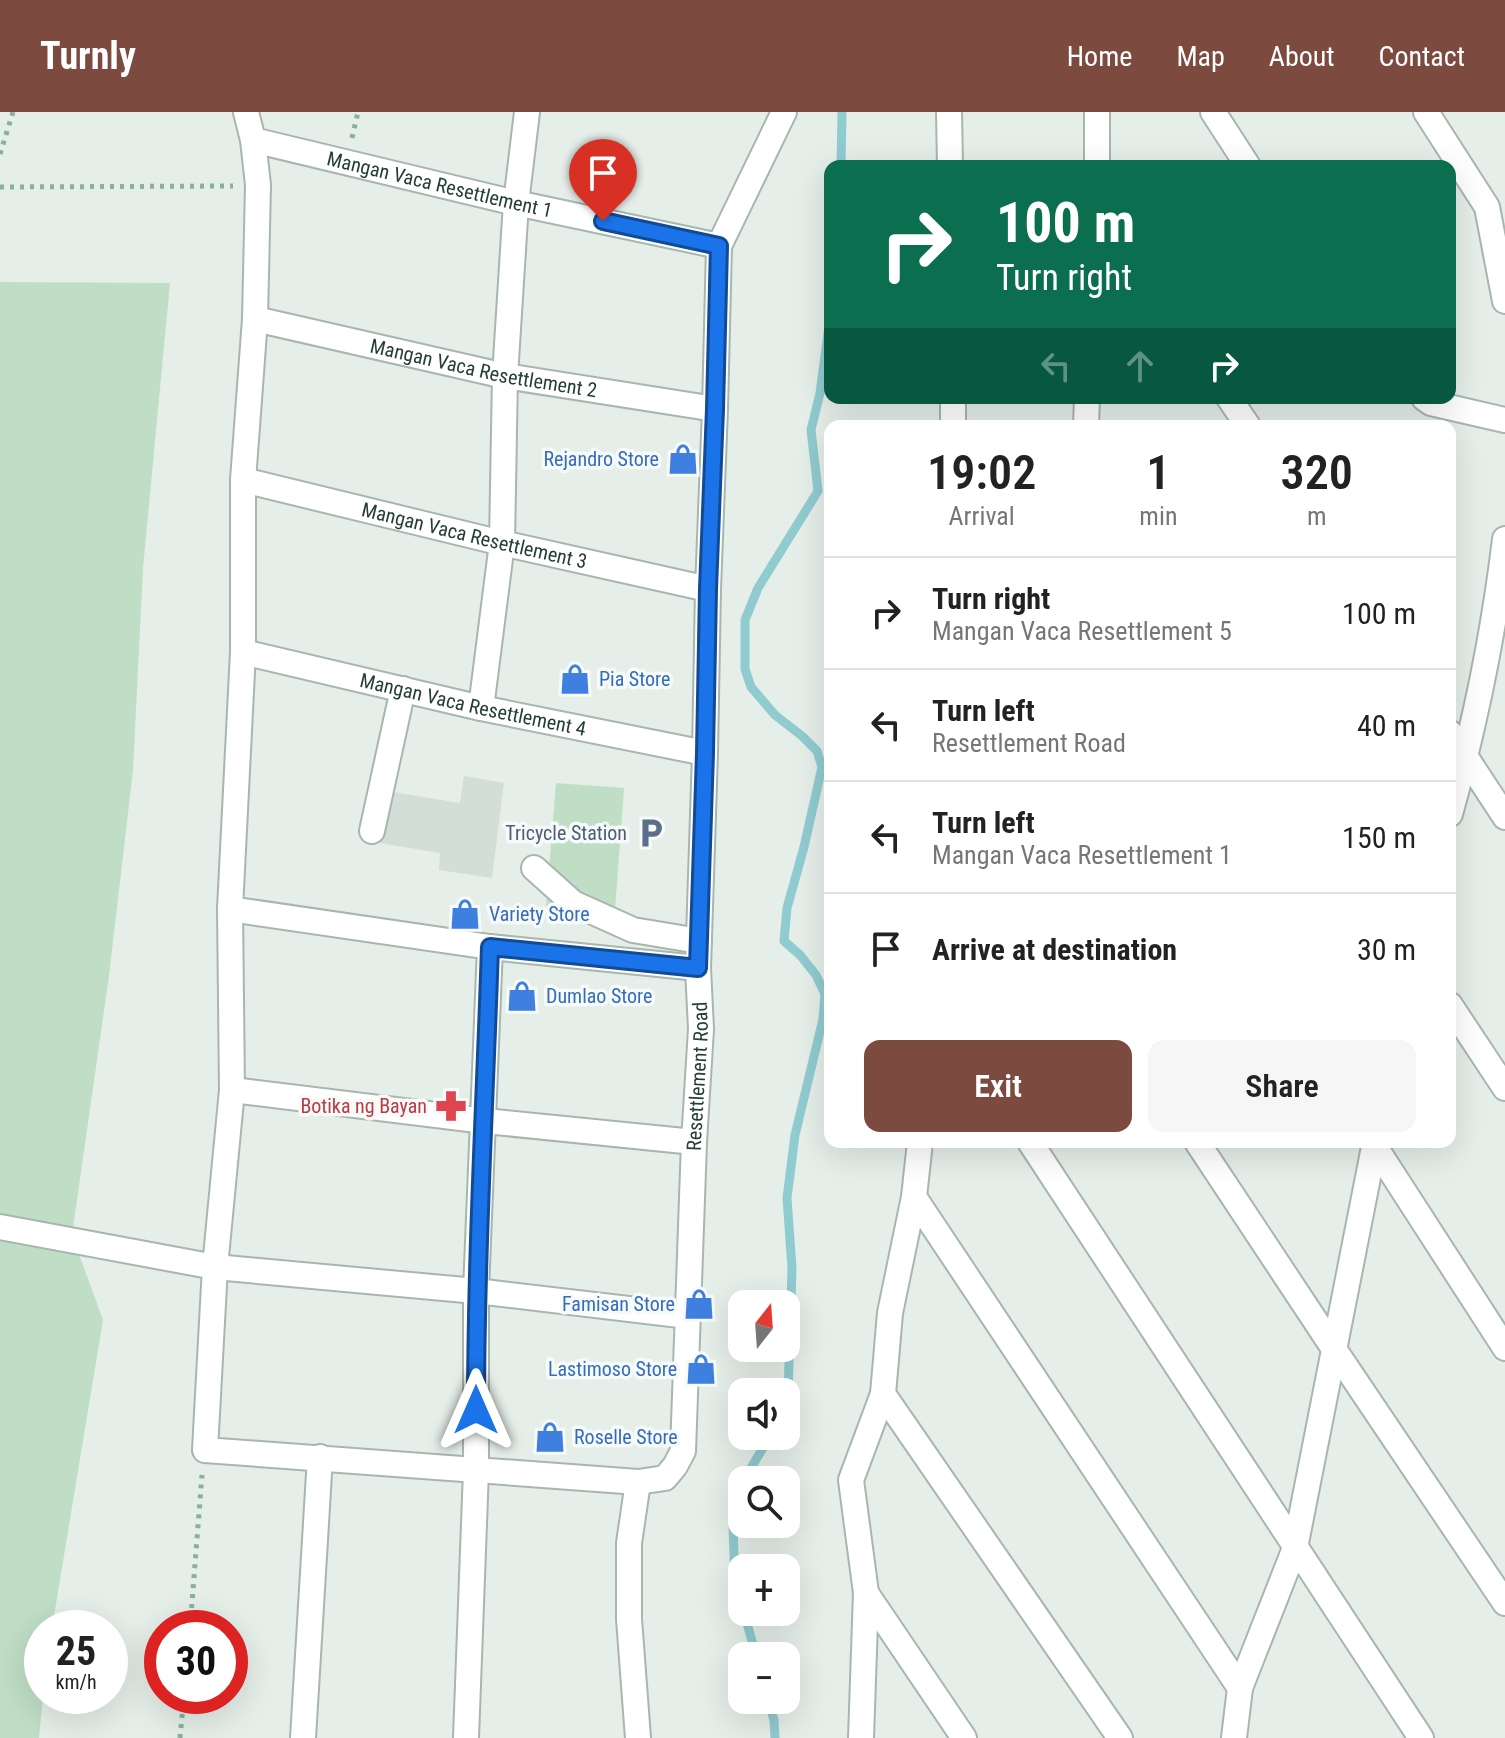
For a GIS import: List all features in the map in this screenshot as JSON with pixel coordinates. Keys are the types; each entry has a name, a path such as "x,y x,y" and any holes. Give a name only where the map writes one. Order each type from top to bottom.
{"street":[{"path":"246,112 258,185 255,319 243,480 243,652 230,909 232,1090 215,1267 205,1450 638,1482 629,1543 629,1604 638,1738"},
{"path":"481,708 502,543 505,376 516,203 527,112"},
{"name":"Resettlement Road","path":"638,1482 665,1478 683,1451 701,1029 698,968 719,246 784,112"},
{"path":"949,112 950,160"},
{"path":"1097,112 1097,160"},
{"path":"1213,112 1244,160"},
{"path":"1430,116 1496,210 1505,301"},
{"name":"Mangan Vaca Resettlement 1","path":"253,140 516,203 719,246"},
{"name":"Mangan Vaca Resettlement 2","path":"255,319 505,376 715,409"},
{"path":"1435,404 1505,420"},
{"name":"Mangan Vaca Resettlement 3","path":"243,480 708,589"},
{"path":"1456,793 1502,597 1505,539"},
{"name":"Mangan Vaca Resettlement 4","path":"243,652 481,708 705,753"},
{"path":"372,831 403,689"},
{"path":"1456,742 1505,817"},
{"path":"534,868 573,903 633,930 699,941"},
{"path":"230,909 490,947 698,968"},
{"path":"466,1738 476,1470 476,1291 490,947"},
{"path":"1456,1014 1505,1088"},
{"path":"232,1090 485,1121 694,1142"},
{"path":"861,1738 866,1593 851,1480 883,1394 890,1313 914,1197 919,1148"},
{"path":"1034,1148 1421,1738"},
{"path":"1201,1148 1505,1603"},
{"path":"1234,1738 1240,1688 1295,1548 1373,1148"},
{"path":"1377,1148 1505,1348"},
{"path":"914,1197 1240,1688"},
{"path":"0,1227 215,1267 476,1291 688,1316"},
{"path":"883,1394 1120,1738"},
{"path":"303,1738 320,1457"},
{"path":"866,1593 964,1738"}],"path":[{"path":"0,154 13,112"},
{"path":"0,187 258,185"},
{"path":"192,1610 205,1450"},
{"path":"180,1738 182,1714"}],"shaded area":[{"path":"464,776 504,783 492,878 439,870 440,853 380,843 388,791 460,803"}],"green space":[{"path":"0,282 170,283 143,568 133,770 109,976 72,1235 103,1320 55,1610 24,1610 24,1714 41,1714 39,1738 0,1738"},
{"path":"556,783 624,788 614,924 545,919"}],"waterway":[{"path":"841,160 842,112"},
{"path":"824,363 811,430 818,491 758,588 745,620 745,669 751,687 775,715 817,751 822,767 787,908 784,941 816,975 824,992"},
{"path":"789,1378 792,1268 787,1198 795,1135 824,1006"},
{"path":"752,1466 762,1450"},
{"path":"733,1538 734,1554"},
{"path":"748,1626 752,1642"},
{"path":"772,1714 775,1738"}],"place":[{"name":"Rejandro Store","path":"683,459"},
{"name":"Pia Store","path":"575,679"},
{"name":"Tricycle Station","path":"651,833"},
{"name":"Variety Store","path":"465,914"},
{"name":"Dumlao Store","path":"522,996"},
{"name":"Botika ng Bayan","path":"451,1106"},
{"name":"Famisan Store","path":"699,1304"},
{"name":"Lastimoso Store","path":"701,1369"},
{"name":"Roselle Store","path":"550,1437"}],"route":[{"path":"476,1410 476,1291 490,947 698,968 719,246 603,221"}]}
